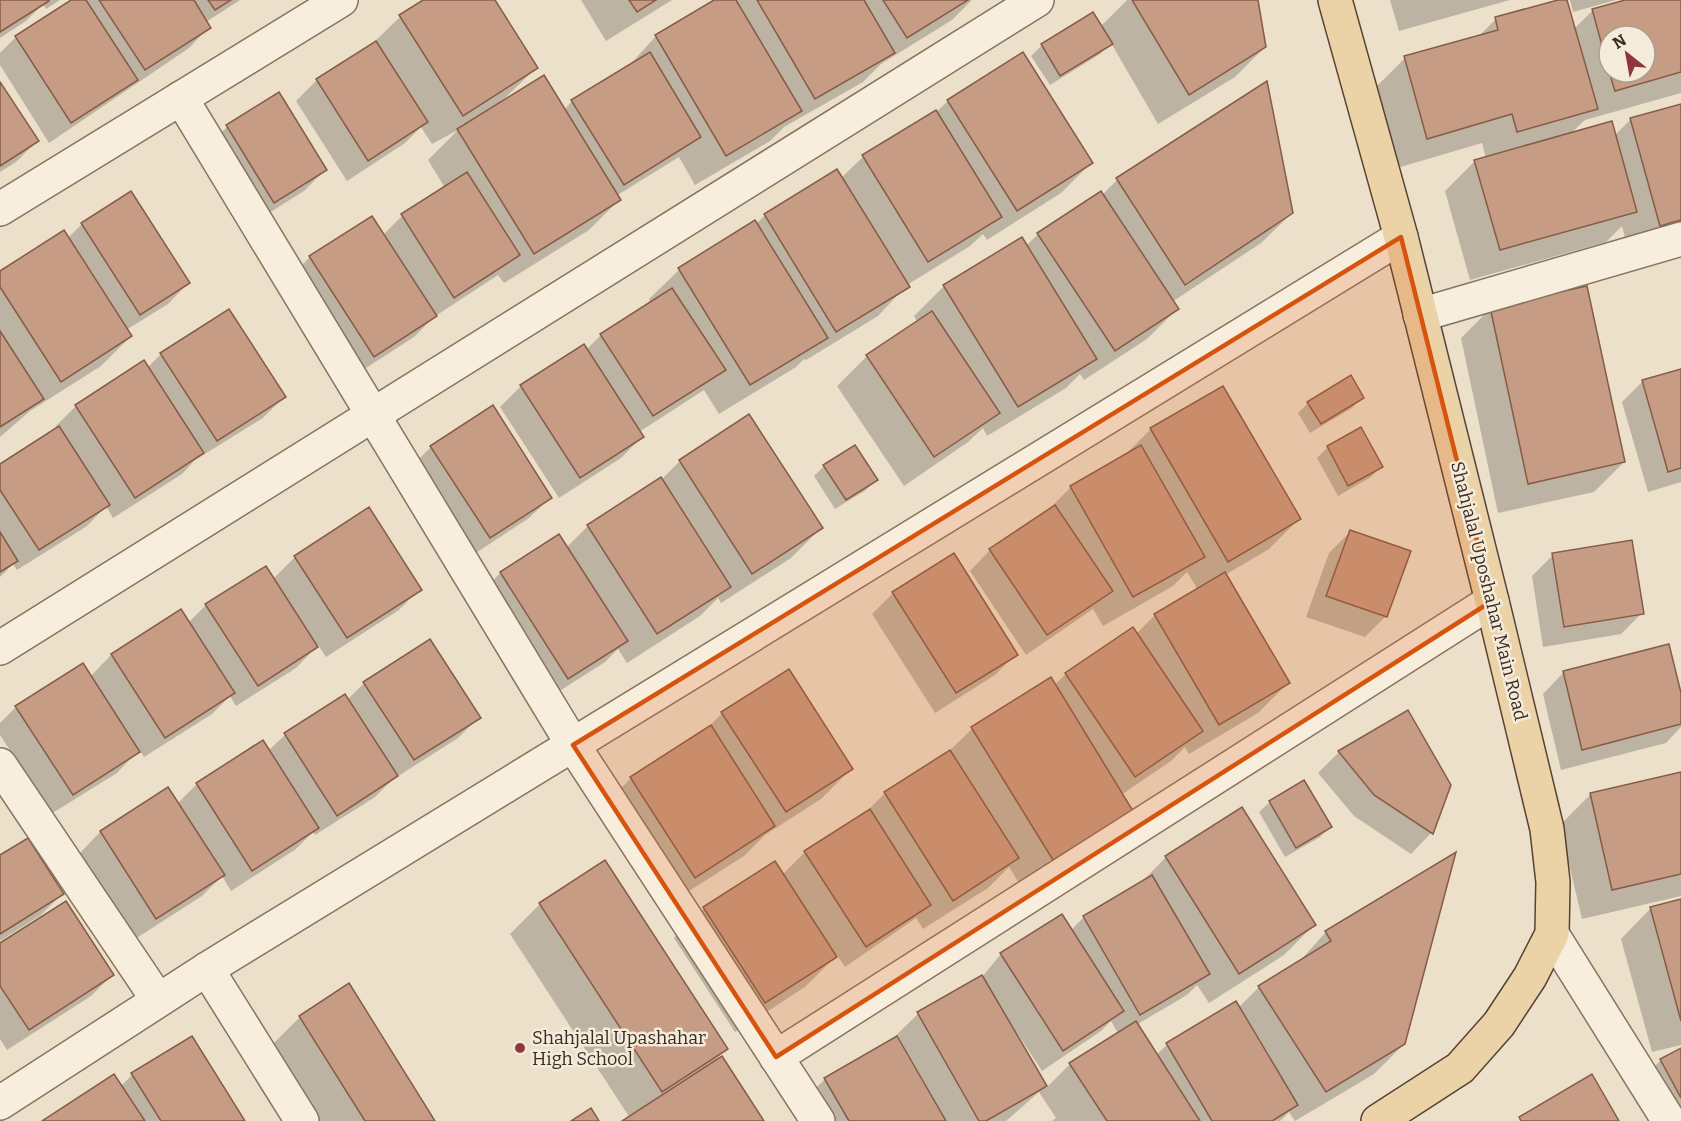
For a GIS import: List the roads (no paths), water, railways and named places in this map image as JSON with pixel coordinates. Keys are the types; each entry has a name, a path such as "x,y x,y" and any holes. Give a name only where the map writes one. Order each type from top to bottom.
{"main road":[{"name":"Shahjalal Uposhahar Main Road","path":"1335,0 1401,237 1492,601 1547,829 1554,882 1552,934 1530,977 1499,1024 1460,1068 1378,1121"}],"street":[{"path":"0,209 342,0"},
{"path":"0,648 1037,0"},
{"path":"181,98 573,745 818,1121"},
{"path":"0,1103 207,969 1401,237"},
{"path":"1420,315 1681,238"},
{"path":"776,1057 1492,601"},
{"path":"0,765 158,1000"},
{"path":"1552,934 1669,1121"},
{"path":"207,969 302,1121"}],"place":[{"name":"Shahjalal Upashahar High School","path":"520,1048"}]}
